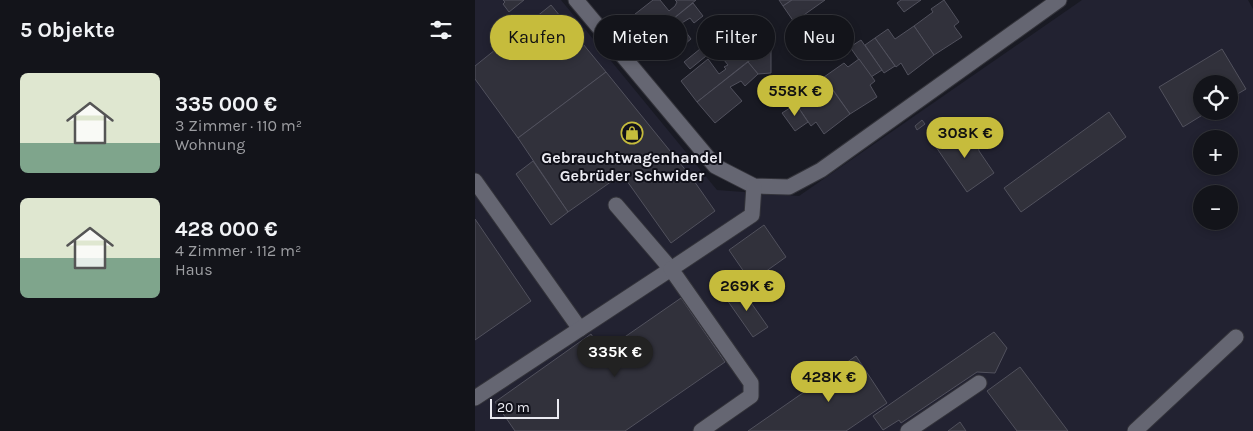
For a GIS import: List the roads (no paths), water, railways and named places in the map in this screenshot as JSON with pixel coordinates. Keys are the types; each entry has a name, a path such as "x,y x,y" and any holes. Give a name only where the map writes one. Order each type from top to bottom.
{"street":[{"path":"576,0 715,166 754,186 789,187 821,170 1059,0"},
{"path":"475,181 580,329"},
{"path":"475,398 751,215 754,186"},
{"path":"616,205 671,269 751,383 751,396 701,431"},
{"path":"1135,431 1236,338"},
{"path":"908,431 979,383"}],"place":[{"name":"Gebrauchtwagenhandel Gebrüder Schwider","path":"632,133"}]}
